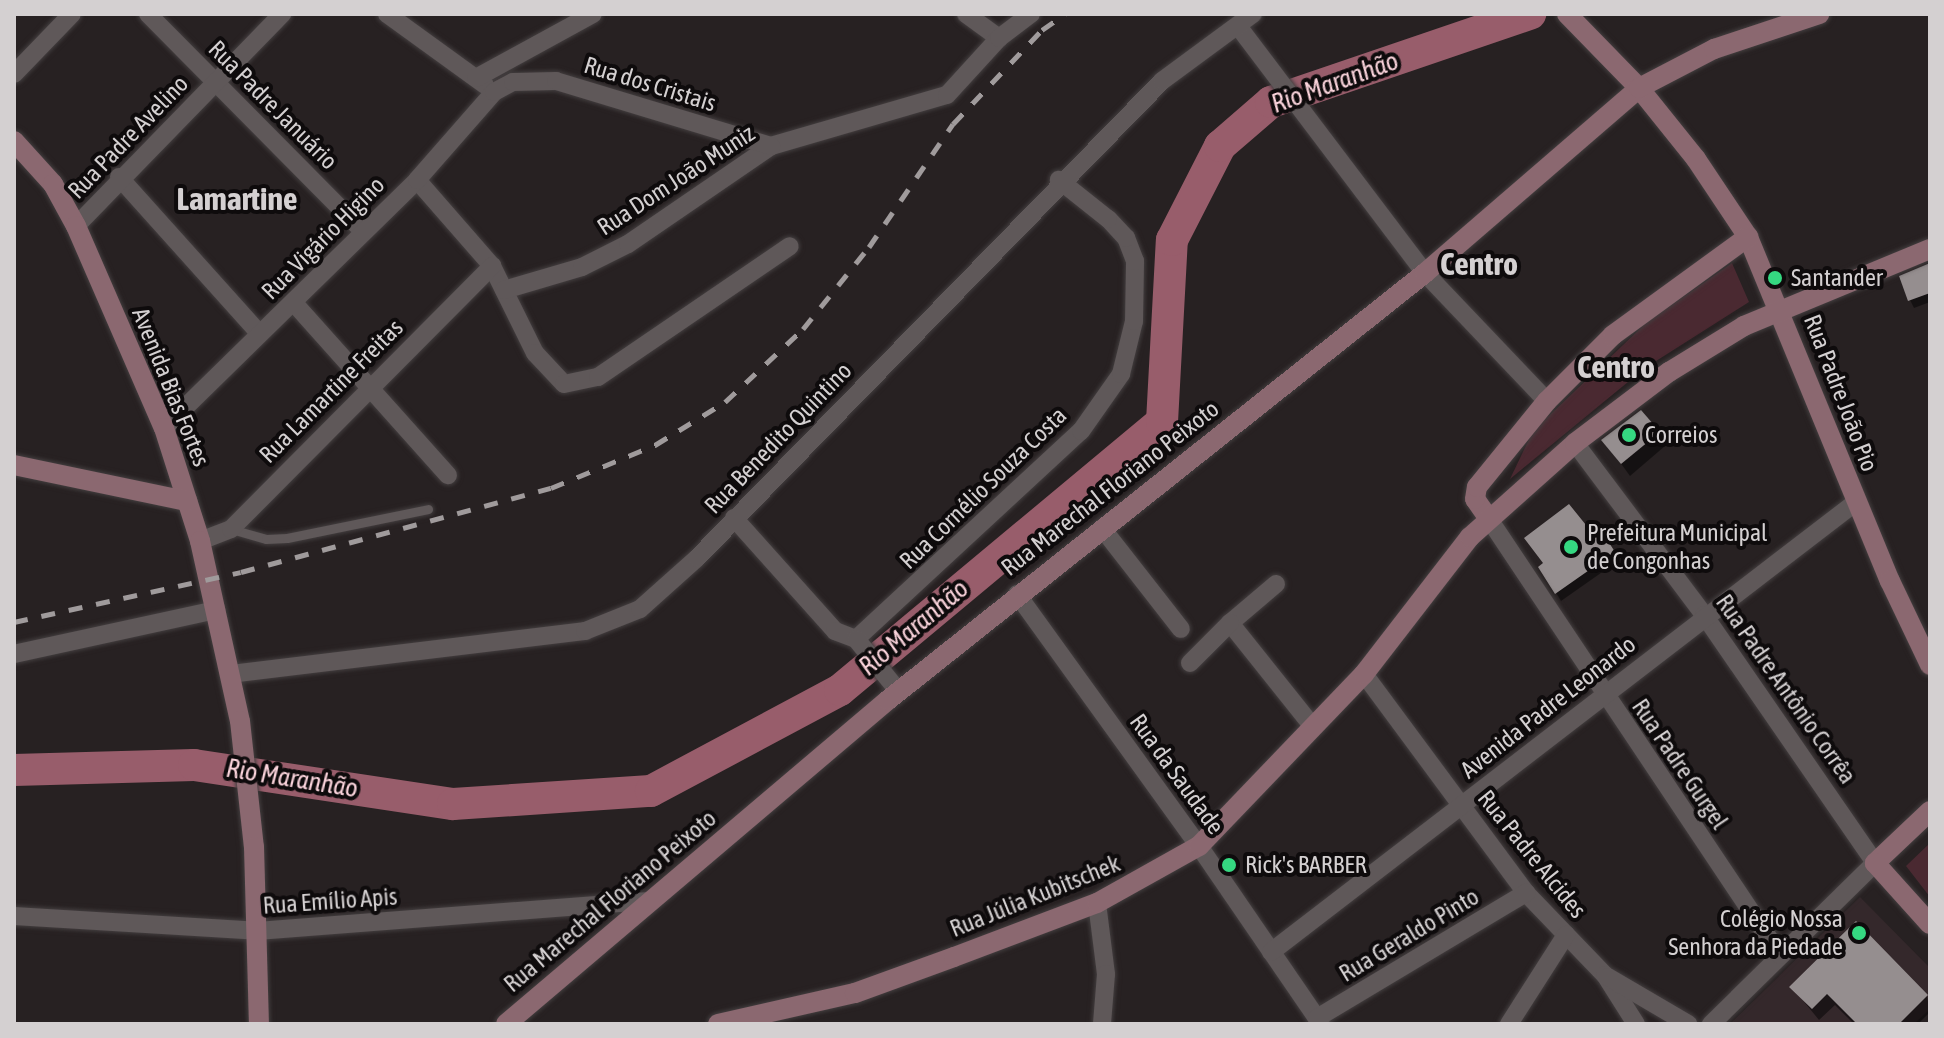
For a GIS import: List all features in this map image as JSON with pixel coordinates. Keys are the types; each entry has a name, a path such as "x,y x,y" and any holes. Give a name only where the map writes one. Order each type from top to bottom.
{"main road":[{"name":"Rua Padre João Pio","path":"1567,14 1639,88 1696,159 1748,237 1780,309 1856,502 1929,661"},
{"name":"Rua Marechal Floriano Peixoto","path":"506,1024 893,686 1017,594 1425,273 1639,88 1714,49 1819,14"},
{"name":"Avenida Bias Fortes","path":"14,141 53,184 76,226 164,428 200,541 240,721 254,847 259,1024"},
{"path":"1489,519 1475,499 1477,487 1547,401 1613,335 1748,237"},
{"name":"Rua Júlia Kubitschek","path":"718,1024 855,993 1097,903 1199,846 1364,674 1470,537 1575,443 1669,372 1780,309 1930,249"},
{"path":"14,465 187,501"},
{"path":"1875,863 1930,811"},
{"name":"Rua Padre Antônio Corrêa","path":"1875,863 1930,924"}],"street":[{"path":"14,74 72,14"},
{"name":"Rua Padre Januário","path":"148,14 363,231"},
{"name":"Rua Padre Avelino","path":"76,226 119,177 282,14"},
{"path":"387,14 494,92"},
{"path":"476,78 593,14"},
{"path":"966,14 999,38"},
{"name":"Rua Dom João Muniz","path":"504,290 582,267 628,244 771,146 938,100 960,85 999,38 1031,14"},
{"name":"Rua Benedito Quintino","path":"230,674 585,631 640,609 734,518 1059,180 1162,81 1253,14"},
{"path":"1238,26 1425,273 1547,401"},
{"name":"Rua dos Cristais","path":"513,82 556,81 771,146"},
{"name":"Rua Vigário Higino","path":"164,428 417,180 494,92 513,82"},
{"path":"119,177 259,333"},
{"path":"417,180 492,266 550,373 564,384 582,384 790,246"},
{"name":"Rua Cornélio Souza Costa","path":"856,639 879,622 1081,431 1121,374 1134,321 1135,261 1126,238 1108,219 1059,180"},
{"name":"Rua Lamartine Freitas","path":"200,541 231,529 370,384 492,266"},
{"path":"294,303 370,384 448,475"},
{"name":"Rua Padre Antônio Corrêa","path":"1575,443 1704,615 1875,863"},
{"name":"Avenida Padre Leonardo","path":"1271,952 1704,615 1856,502"},
{"path":"734,518 835,631 856,639 893,686"},
{"name":"Rua Padre Gurgel","path":"1489,519 1780,955"},
{"path":"1102,528 1181,629"},
{"path":"1190,663 1276,584"},
{"name":"Rua da Saudade","path":"1017,594 1199,846 1319,1021"},
{"path":"14,654 216,610"},
{"path":"1230,623 1313,727"},
{"name":"Rua Padre Alcides","path":"1364,674 1526,893 1605,975 1636,1024"},
{"path":"1711,1024 1875,863"},
{"name":"Rua Geraldo Pinto","path":"1319,1021 1526,893"},
{"name":"Rua Emílio Apis","path":"14,916 257,931 649,901"},
{"path":"1097,903 1106,974 1102,1024"},
{"path":"1509,1024 1566,935"},
{"path":"1605,975 1688,1024"}],"lane":[{"path":"231,529 266,539 287,538 428,509"}],"shaded area":[{"path":"1732,263 1749,302 1645,368 1510,479 1533,431 1646,323"},
{"path":"1930,843 1930,897 1906,866"},
{"name":"Colégio Nossa Senhora da Piedade","path":"1860,897 1930,968 1930,1009 1914,1024 1730,1024"}],"building":[{"path":"1930,263 1930,293 1908,301 1899,276"},
{"name":"Correios","path":"1641,410 1660,432 1621,464 1601,440"},
{"name":"Prefeitura Municipal de Congonhas","path":"1569,504 1590,530 1597,524 1615,552 1555,594 1538,567 1543,563 1524,538"},
{"path":"1856,921 1928,995 1899,1024 1857,1024 1827,994 1812,1009 1789,987"}],"waterway":[{"name":"Rio Maranhão","path":"14,770 194,765 453,804 651,791 840,690 1162,422 1172,240 1220,146 1271,102 1530,14"}],"railway":[{"path":"14,622 241,572 551,488 655,445 725,402 803,329 869,247 953,124 1042,30 1065,14"}],"place":[{"name":"Santander","path":"1775,278"},
{"name":"Correios","path":"1629,435"},
{"name":"Prefeitura Municipal de Congonhas","path":"1571,547"},
{"name":"Rick's BARBER","path":"1229,865"},
{"name":"Colégio Nossa Senhora da Piedade","path":"1859,933"}],"district":[{"name":"Lamartine","path":"237,199"},
{"name":"Centro","path":"1479,264"},
{"name":"Centro","path":"1616,367"}]}
